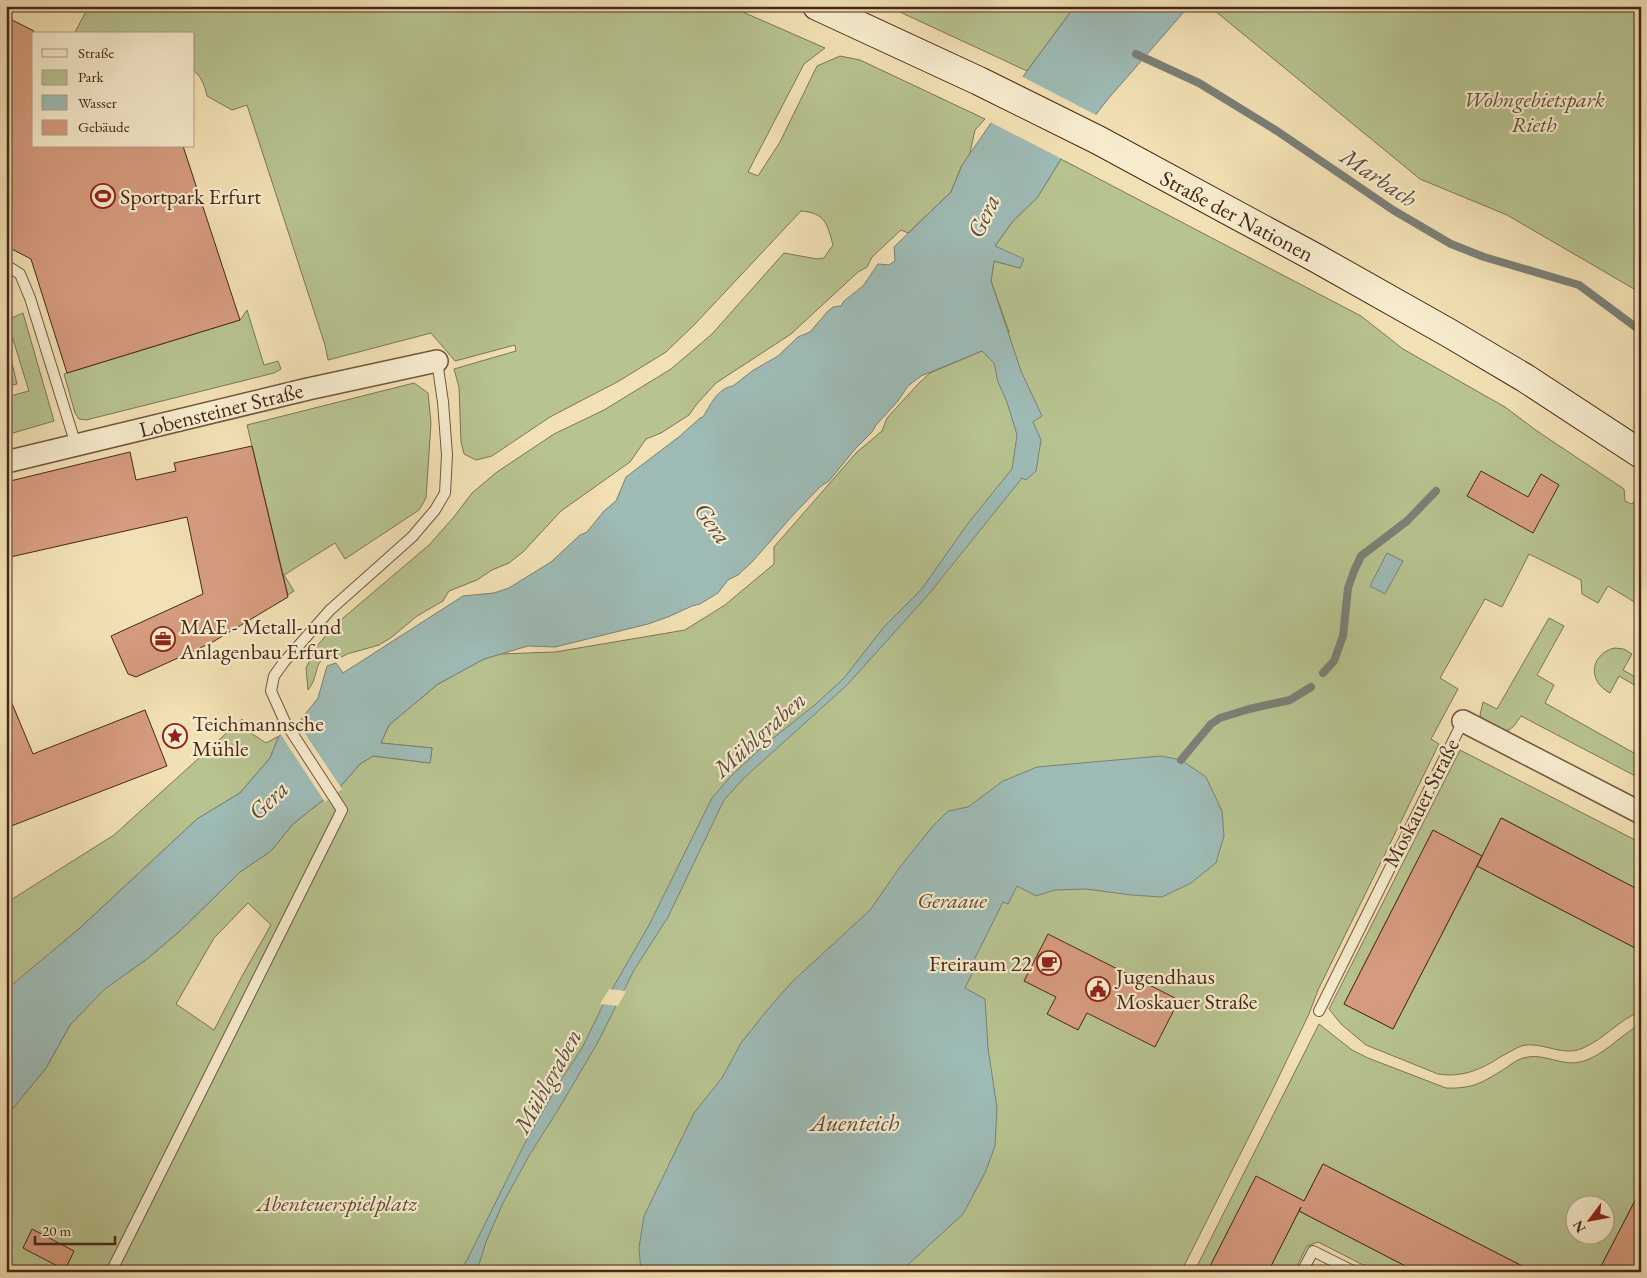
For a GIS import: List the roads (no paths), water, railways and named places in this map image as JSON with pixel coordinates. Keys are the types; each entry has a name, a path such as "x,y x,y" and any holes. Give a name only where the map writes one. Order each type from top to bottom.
{"main road":[{"name":"Straße der Nationen","path":"816,6 979,81 1098,140 1316,258 1525,378 1641,454"}],"street":[{"name":"Lobensteiner Straße","path":"6,462 308,389 437,361"},
{"name":"Moskauer Straße","path":"1463,721 1641,813"}],"lane":[{"path":"6,265 20,274 30,298 76,445"},
{"path":"111,1272 342,810 285,722 270,691 274,676 284,662 330,610 412,537 435,510 445,493 447,455 443,402 437,361"},
{"name":"Moskauer Straße","path":"1319,1011 1463,721"},
{"path":"1302,1272 1313,1251 1355,1272"}],"water":[{"name":"Gera","path":"1075,6 1189,6 1108,99 1061,159 1037,198 1013,221 995,246 1024,259 1020,268 994,261 991,281 1021,371 1042,416 1033,422 1041,440 1036,471 1026,480 1022,478 928,595 847,685 743,779 724,800 668,917 634,970 598,1042 530,1154 503,1203 486,1242 478,1272 459,1272 467,1260 525,1143 556,1088 583,1046 603,1005 649,925 712,798 731,776 762,747 817,703 844,678 883,628 921,590 969,522 1012,469 1017,435 1007,402 998,382 994,363 982,351 921,376 908,386 898,401 829,481 821,486 793,515 753,561 738,575 728,580 718,593 700,604 648,624 555,647 528,646 484,659 438,684 389,725 381,743 432,748 430,763 373,756 360,764 341,786 293,824 271,851 240,872 181,930 147,959 105,989 70,1025 46,1068 6,1117 7,989 81,927 197,819 240,793 270,758 279,736 299,722 318,698 327,666 336,663 343,673 463,596 494,593 509,588 551,562 580,535 587,532 604,511 616,501 626,477 703,417 712,402 723,390 733,386 752,371 778,356 798,337 810,332 828,311 833,307 841,306 844,301 863,286 878,264 889,265 895,261 894,247 951,192 962,165"},
{"path":"1387,553 1403,561 1385,594 1370,586"},
{"name":"Auenteich","path":"1161,756 1181,760 1206,777 1222,811 1224,836 1216,863 1191,883 1162,897 1086,889 1055,890 1036,896 1017,886 1008,904 1003,902 970,968 974,970 965,988 985,999 988,1048 997,1108 995,1146 985,1173 963,1214 900,1272 641,1272 639,1248 644,1216 694,1113 722,1078 741,1043 768,1009 792,982 870,910 900,867 932,827 948,811 968,807 1003,781 1037,767"}],"waterway":[{"name":"Marbach","path":"1136,54 1199,83 1277,131 1393,210 1451,244 1484,257 1579,285 1641,331"},
{"path":"1323,673 1334,661 1343,636 1348,588 1361,556 1407,521 1436,491"},
{"path":"1181,760 1211,724 1220,718 1290,700 1311,687"}],"place":[{"name":"Sportpark Erfurt","path":"103,196"},
{"name":"MAE - Metall- und Anlagenbau Erfurt","path":"163,639"},
{"name":"Teichmannsche Mühle","path":"175,736"},
{"name":"Freiraum 22","path":"1049,963"},
{"name":"Jugendhaus Moskauer Straße","path":"1098,989"}],"park label":[{"name":"Wohngebietspark Rieth","path":"1534,112"},
{"name":"Geraaue","path":"952,900"},
{"name":"Abenteuerspielplatz","path":"337,1203"}],"water label":[{"name":"Mühlgraben","path":"759,734"},
{"name":"Mühlgraben","path":"547,1081"}]}
